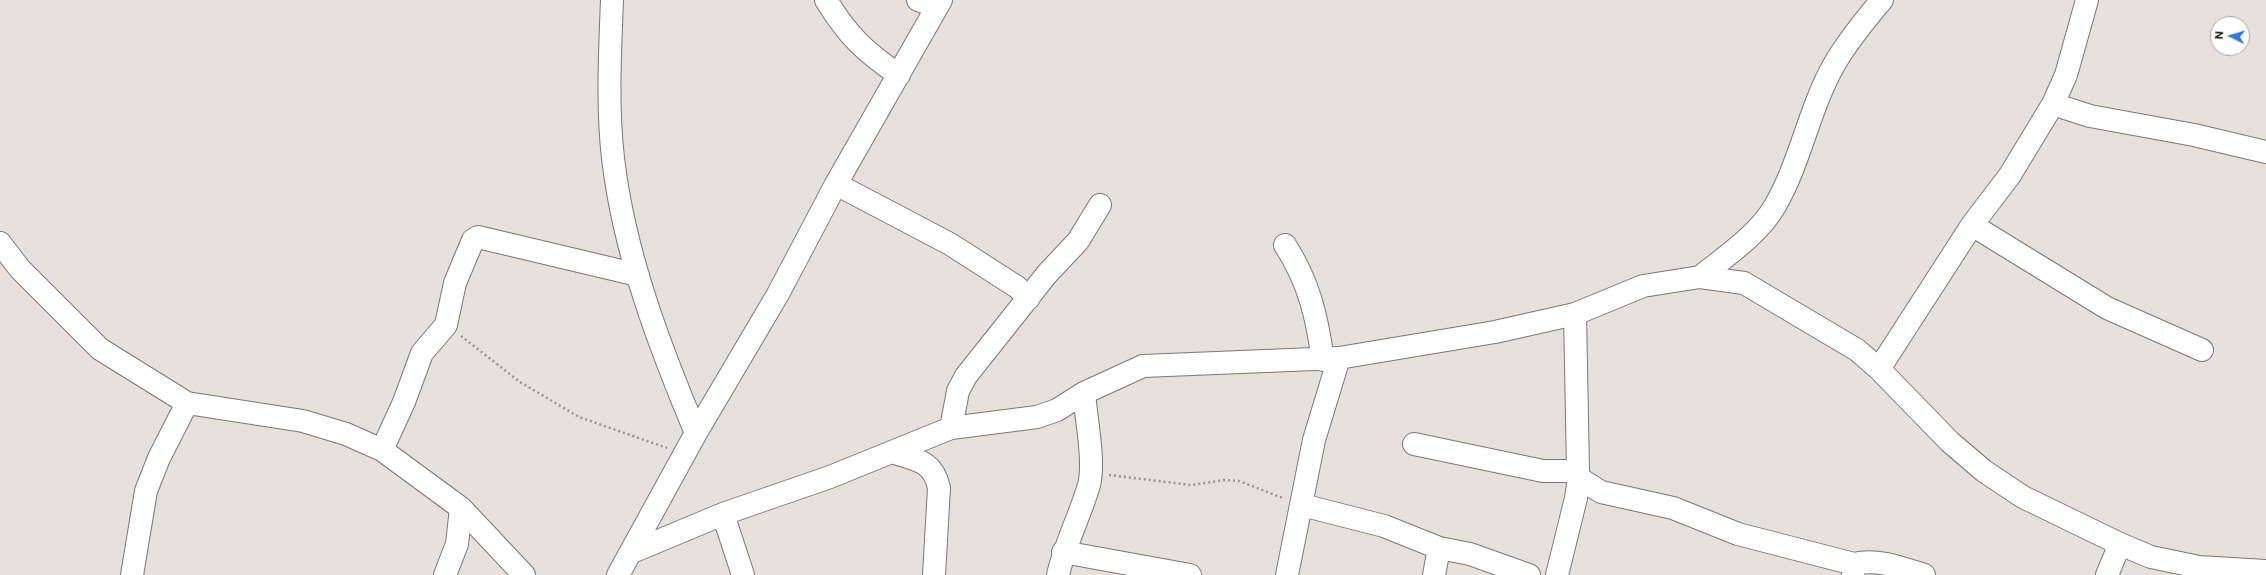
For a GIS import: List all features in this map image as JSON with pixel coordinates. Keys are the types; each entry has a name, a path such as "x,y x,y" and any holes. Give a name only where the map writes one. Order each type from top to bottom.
{"street":[{"path":"612,0 609,116 612,152 622,209 638,275 664,357 696,433"},
{"path":"826,0 855,41 875,59 899,75"},
{"path":"1700,277 1756,230 1775,207 1796,165 1805,134 1834,64 1847,44 1882,0"},
{"path":"1879,369 1972,225 2010,175 2053,104 2066,75 2087,0"},
{"path":"618,575 696,433 778,294 836,184 899,75 932,2"},
{"path":"2053,104 2090,116 2194,134 2266,152"},
{"path":"836,184 950,244 1017,287 1029,298"},
{"path":"951,428 958,391 966,376 1029,298 1046,274 1078,241 1100,205"},
{"path":"1972,225 2107,308 2202,350"},
{"path":"382,450 404,402 422,353 446,326 455,283 473,240 478,237 638,275"},
{"path":"0,243 20,269 100,349 187,403 303,421 346,434 382,450 461,508 524,575"},
{"path":"1285,245 1299,266 1308,288 1318,324 1331,359 1314,440 1302,508 1287,575"},
{"path":"632,552 723,514 830,477 951,428 1037,417 1057,410 1084,393 1143,366 1331,359 1495,332 1575,314 1644,286 1700,277 1744,283 1857,350 1879,369 1950,442 1984,471 2023,497 2120,544 2151,556 2199,567 2266,571"},
{"path":"1557,575 1576,498 1578,474 1575,314"},
{"path":"1058,575 1064,552 1089,484 1091,470 1084,393"},
{"path":"132,575 146,491 159,458 187,403"},
{"path":"1414,444 1543,471 1578,474 1601,492 1673,508 1738,534 1854,570 1864,561 1882,563 1924,575"},
{"path":"892,452 927,464 936,475 939,488 934,575"},
{"path":"445,575 458,544 461,508"},
{"path":"1302,508 1384,526 1439,548 1470,554 1529,575"},
{"path":"723,514 743,575"},
{"path":"2107,575 2120,544"},
{"path":"1434,575 1439,548"},
{"path":"1064,552 1190,575"}],"path":[{"path":"446,326 520,382 579,417 685,454"},
{"path":"1091,470 1147,481 1191,486 1225,480 1239,481 1277,495 1302,508"}]}
